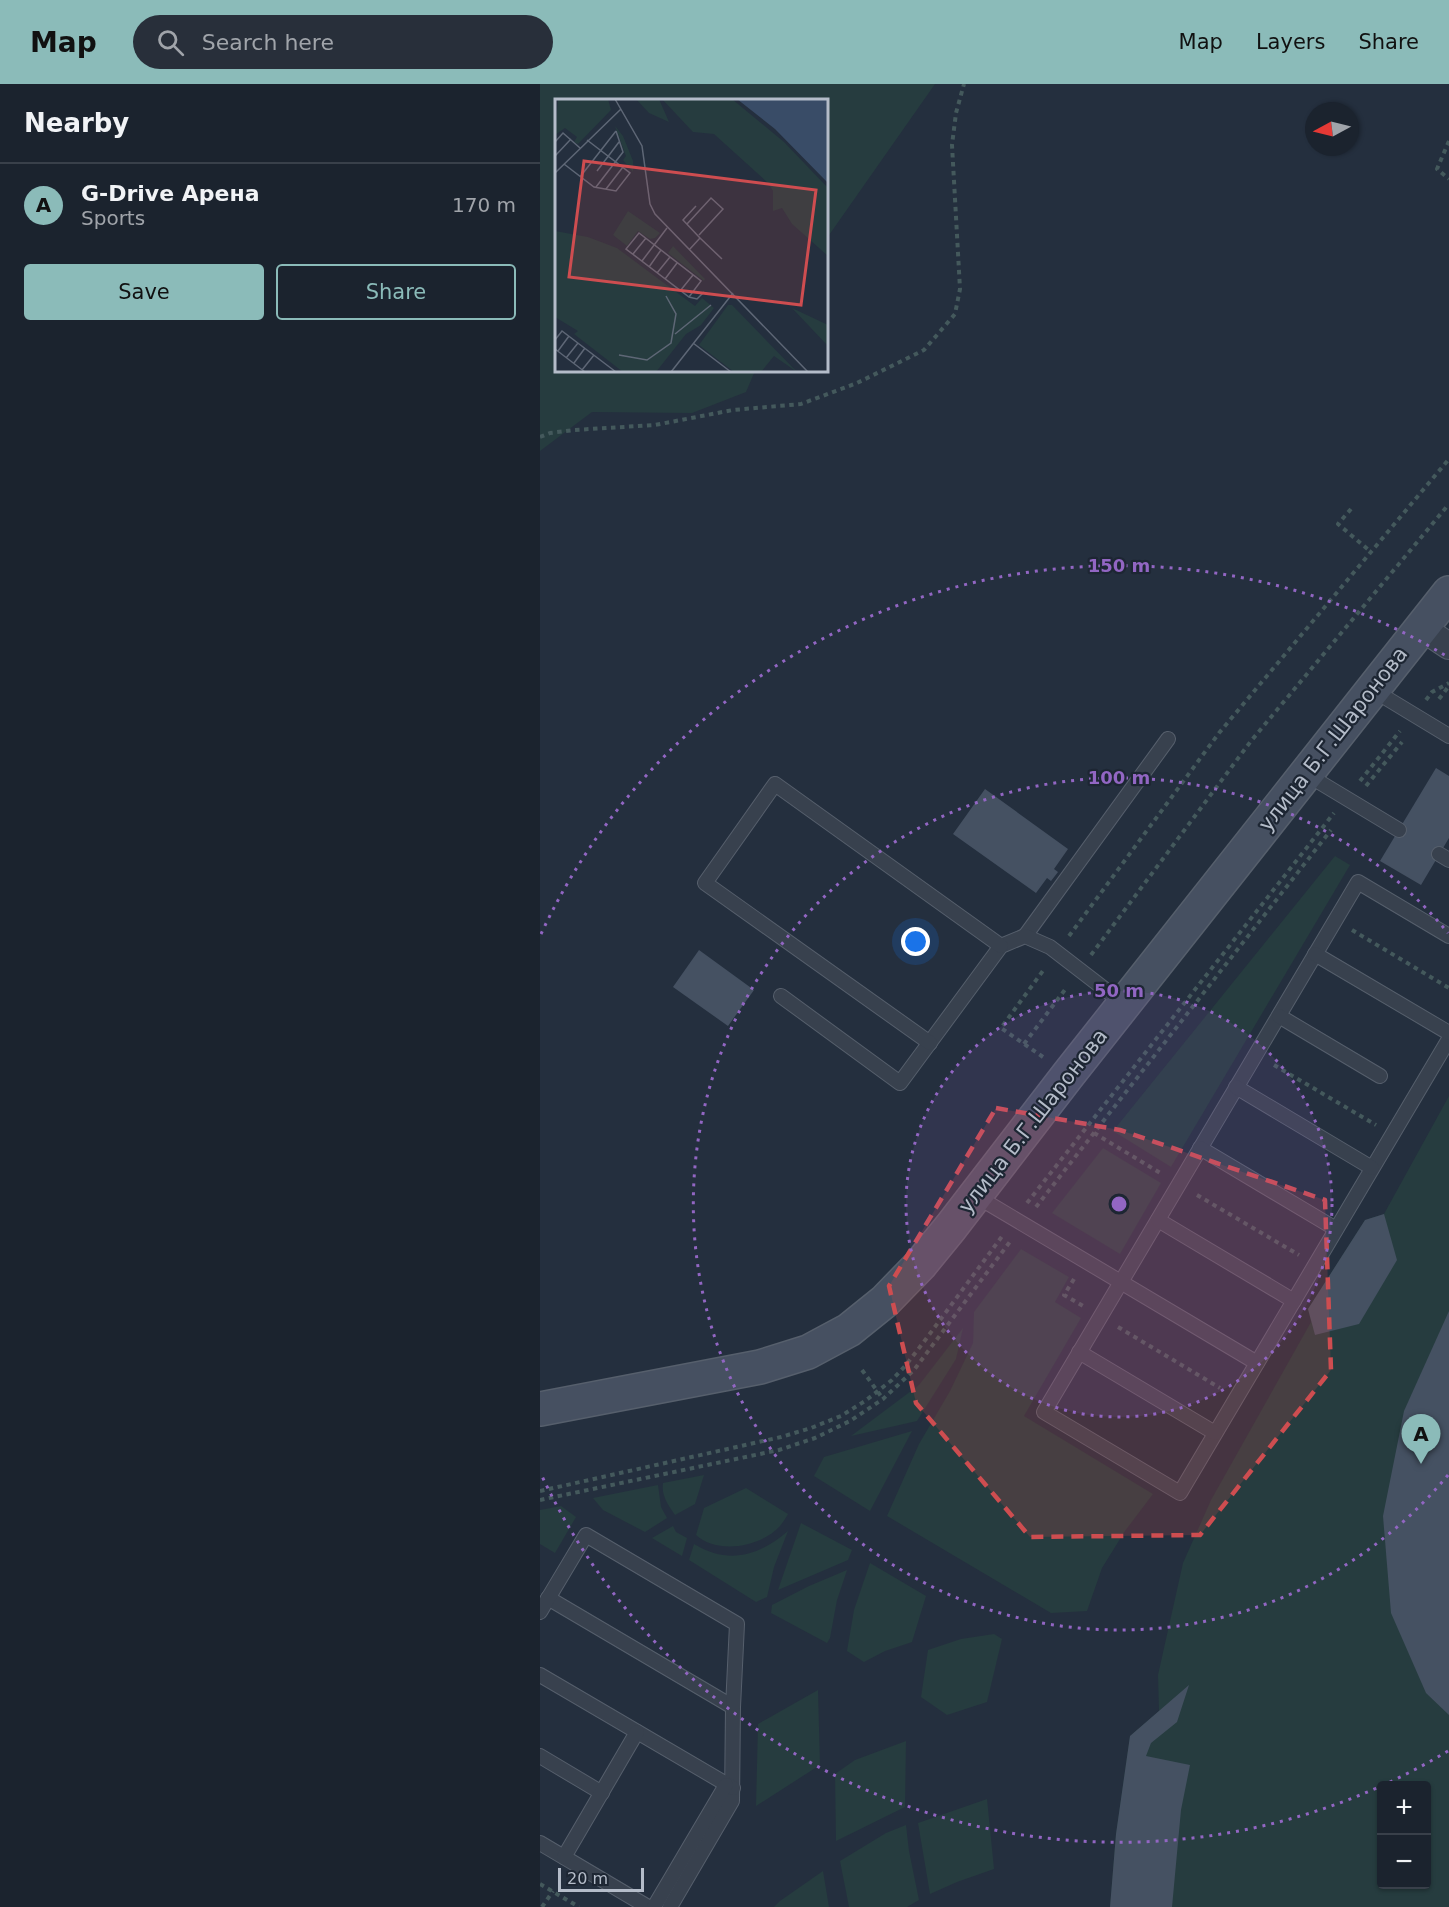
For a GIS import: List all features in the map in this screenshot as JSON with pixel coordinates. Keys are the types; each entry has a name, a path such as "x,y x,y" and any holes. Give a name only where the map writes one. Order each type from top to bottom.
{"main road":[{"name":"улица Б.Г.Шаронова","path":"540,1409 760,1367 808,1352 849,1330 885,1301 920,1265 976,1196 1124,1004 1449,593"}],"street":[{"path":"1422,628 1449,646"}],"lane":[{"path":"1373,690 1449,735"},
{"path":"781,996 900,1083 1001,946 1025,936 1168,740"},
{"path":"1306,774 1399,830"},
{"path":"930,1043 705,883 775,784 1001,946"},
{"path":"1449,936 1358,882 1044,1412 1180,1493 1449,1039"},
{"path":"1025,936 1050,947 1124,1004"},
{"path":"1316,954 1449,1033"},
{"path":"1279,1016 1380,1076"},
{"path":"1236,1087 1372,1168"},
{"path":"1200,1148 1336,1229"},
{"path":"976,1196 1257,1363"},
{"path":"1158,1220 1294,1301"},
{"path":"1079,1352 1215,1433"},
{"path":"540,1612 586,1535 737,1624 729,1787 732,1801 670,1907"},
{"path":"548,1598 733,1707"},
{"path":"540,1675 729,1787"},
{"path":"564,1857 637,1732"},
{"path":"540,1756 602,1793"},
{"path":"654,1907 729,1787"},
{"path":"540,1843 648,1907"}],"path":[{"path":"540,437 550,433 655,425 733,410 801,404 857,383 924,350 955,314 960,289 952,145 956,113 964,84"},
{"path":"1449,141 1437,169 1449,179"},
{"path":"1043,1057 1000,1028 1219,733 1449,459"},
{"path":"1024,1044 1251,741 1449,504"},
{"path":"1351,509 1338,524 1371,552"},
{"path":"540,1491 811,1428 841,1416 878,1392 906,1365 1015,1219 1346,798 1432,692 1444,684 1449,685 1447,691 1439,699"},
{"path":"1362,791 1402,742"},
{"path":"1033,1211 1331,830"},
{"path":"1335,920 1449,988"},
{"path":"1256,1054 1392,1135"},
{"path":"1094,1133 1315,1265"},
{"path":"540,1500 779,1450 815,1438 850,1421 883,1399 914,1370 1013,1238"},
{"path":"862,1370 883,1399"},
{"path":"540,1884 579,1907"},
{"path":"542,1907 553,1891"}],"highlighted area":[{"path":"996,1108 1120,1130 1325,1200 1331,1370 1200,1535 1030,1537 916,1403 889,1286"}],"green space":[{"path":"540,84 935,84 828,237 828,99 555,99 555,372 755,372 746,392 692,413 592,412 540,451"},
{"path":"1335,856 1350,865 1171,1167 1113,1131"},
{"path":"1449,1096 1449,1907 1110,1907 1116,1834 1130,1736 1159,1711 1158,1675 1183,1563 1211,1500 1311,1322 1308,1309 1365,1220 1384,1214"},
{"path":"1103,1148 1161,1183 1120,1254 1052,1213"},
{"path":"1021,1249 1069,1277 1055,1302 1081,1318 1024,1416 1153,1494 1125,1531 1102,1568 1087,1611 1051,1613 887,1516 919,1444 950,1391 973,1343 974,1312"},
{"path":"963,1328 956,1359 917,1421 851,1436 919,1385"},
{"path":"912,1431 870,1511 814,1476 824,1457"},
{"path":"704,1475 695,1504 675,1515 664,1496 663,1483"},
{"path":"658,1485 661,1507 667,1518 645,1532 603,1510 593,1498"},
{"path":"746,1488 788,1514 780,1526 762,1539 739,1546 716,1545 696,1535 704,1508"},
{"path":"561,1506 576,1517 555,1553 540,1544 540,1510"},
{"path":"801,1523 852,1550 848,1560 778,1590"},
{"path":"673,1526 676,1532 687,1538 682,1556 652,1538"},
{"path":"788,1531 774,1567 767,1597 756,1602 689,1560 694,1544 719,1554 743,1555 766,1547"},
{"path":"870,1563 926,1596 912,1642 885,1651 864,1662 847,1651 854,1610"},
{"path":"847,1570 827,1643 771,1613 772,1605"},
{"path":"994,1634 1002,1639 987,1702 947,1715 921,1697 928,1650 961,1639"},
{"path":"818,1690 820,1765 756,1806 758,1724"},
{"path":"906,1741 905,1807 836,1841 835,1774 855,1760"},
{"path":"987,1799 994,1869 930,1894 918,1823"},
{"path":"906,1825 919,1900 907,1907 849,1907 840,1861 886,1833"},
{"path":"823,1871 829,1907 774,1907 780,1901"}],"building":[{"path":"1436,768 1449,776 1449,838 1421,885 1380,861"},
{"path":"985,789 1068,849 1054,869 1058,872 1051,881 1047,878 1036,893 953,834"},
{"path":"699,950 754,990 728,1026 673,987"},
{"path":"1384,1214 1397,1260 1359,1324 1315,1335 1308,1309 1365,1220"},
{"path":"1449,1311 1449,1715 1426,1693 1391,1613 1383,1516 1404,1411"},
{"path":"1189,1685 1177,1722 1151,1743 1146,1756 1190,1765 1181,1810 1172,1907 1110,1907 1116,1834 1130,1736"}],"place":[{"name":"G-Drive Арена","path":"1421,1464"}]}
